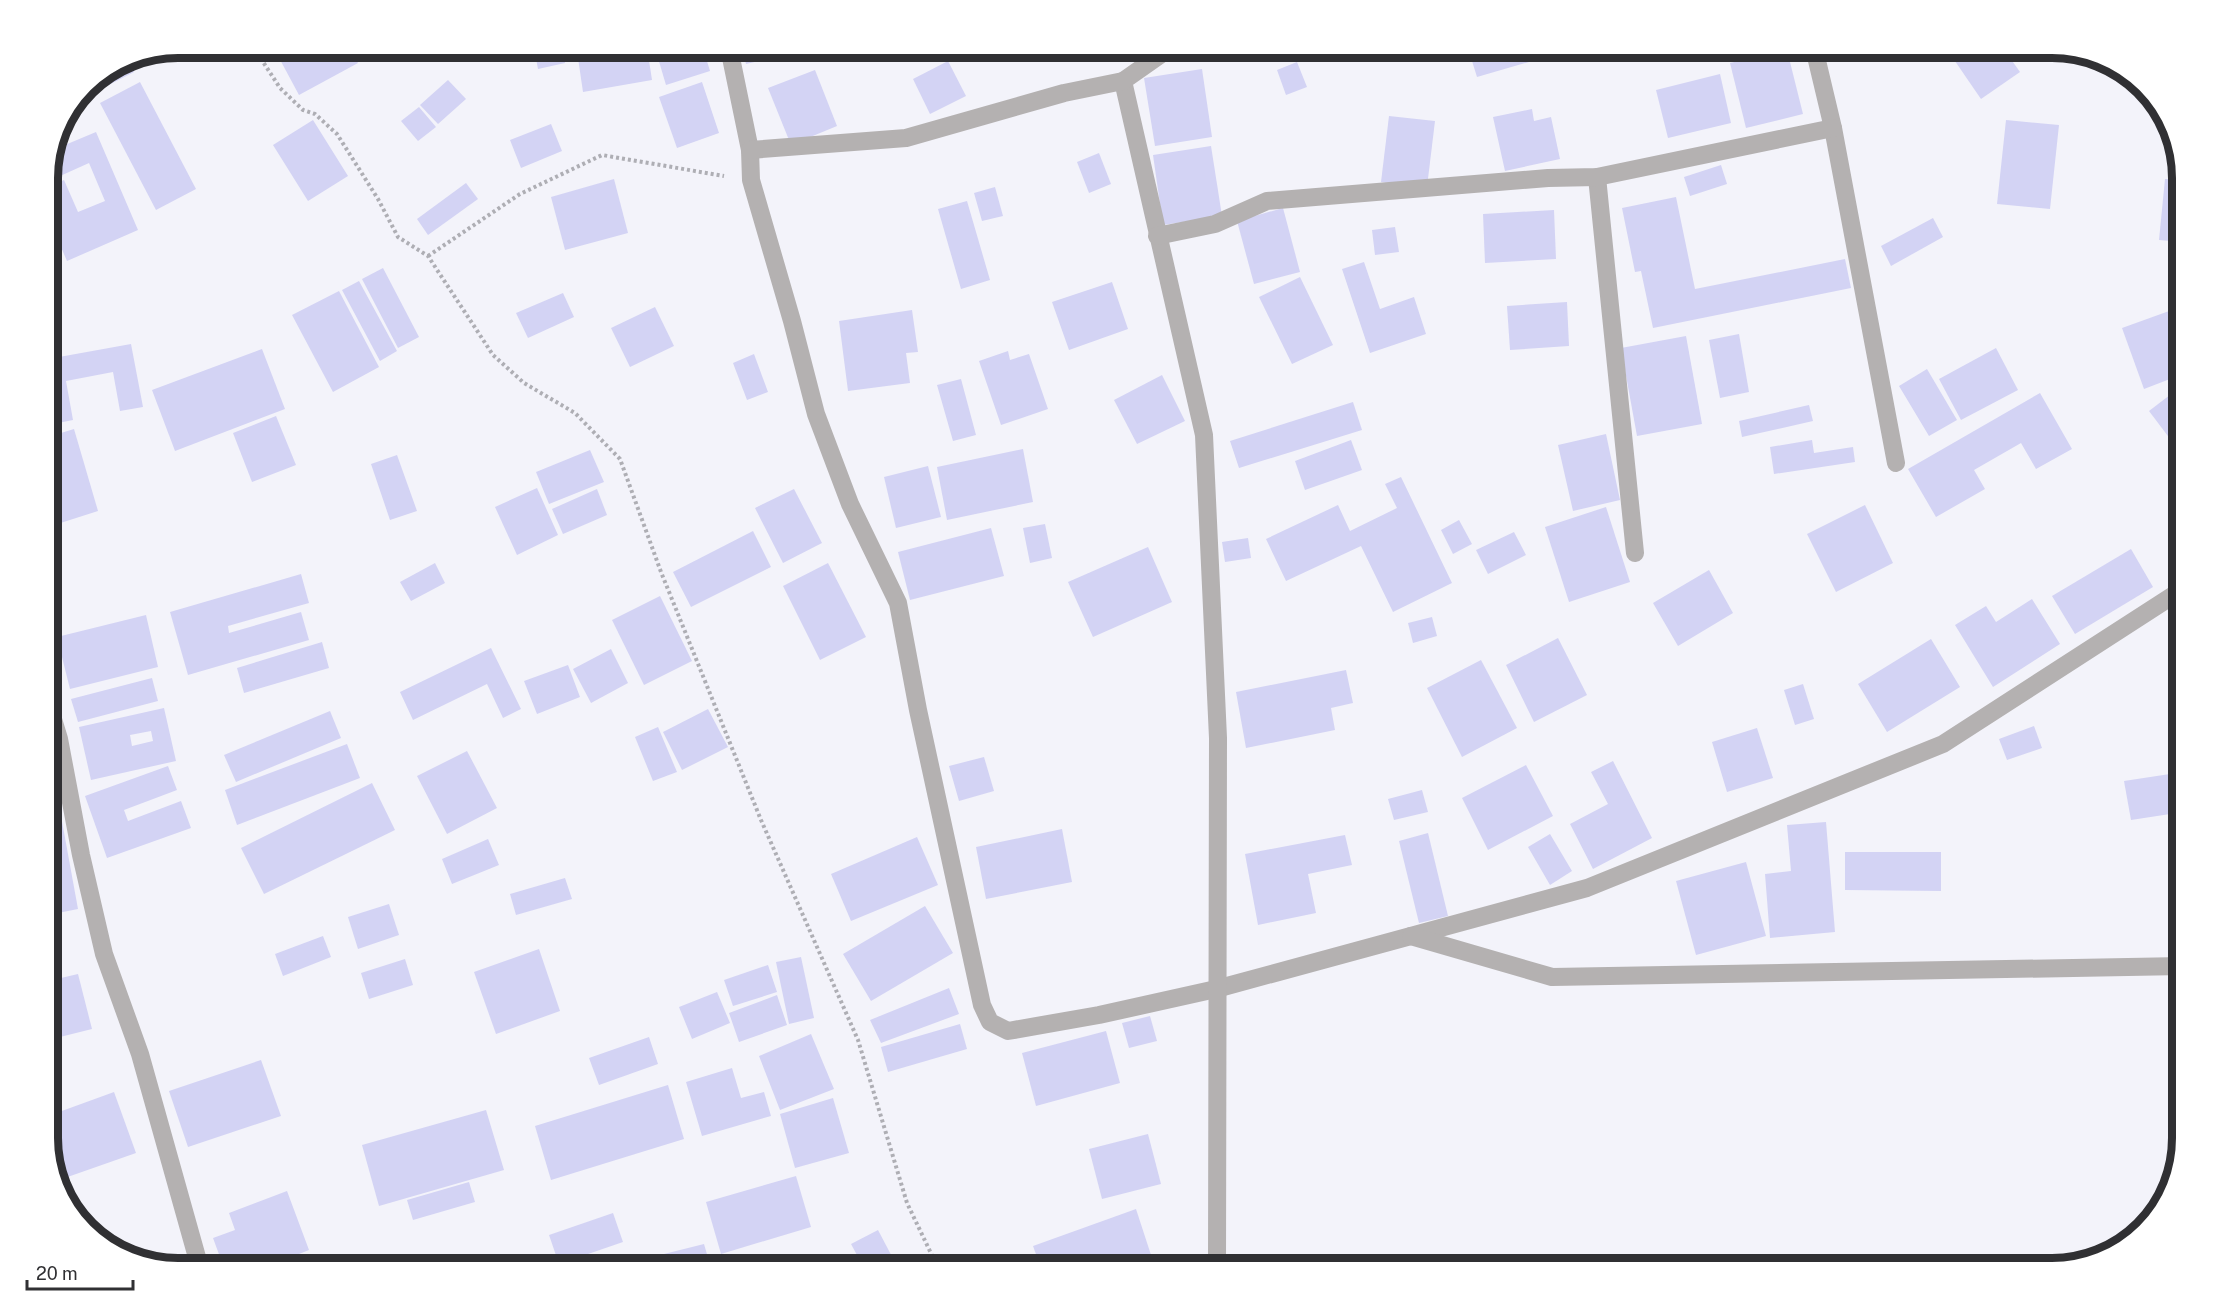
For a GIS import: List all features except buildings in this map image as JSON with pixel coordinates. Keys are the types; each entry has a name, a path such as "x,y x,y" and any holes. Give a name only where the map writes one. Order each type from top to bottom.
{"street":[{"path":"731,58 750,150 751,180 816,414 850,504 898,603 918,710 982,1005 990,1022 1008,1031 1099,1015 1216,989 1587,888 1943,744 2172,596"},
{"path":"750,150 906,138 1052,96 1123,81 1156,58"},
{"path":"1816,58 1833,128 1896,463"},
{"path":"1123,81 1204,435 1218,738 1217,1258"},
{"path":"1157,236 1215,224 1267,201 1548,178 1597,177 1833,128"},
{"path":"1597,177 1635,554"},
{"path":"59,739 81,855 104,954 140,1054 197,1258"},
{"path":"1410,936 1552,977 2172,966"}],"path":[{"path":"260,58 280,88 303,110 315,114 337,134 378,199 398,237 428,256 493,355 524,383 575,412 620,459 661,572 760,820 858,1040 907,1203 933,1258"},
{"path":"428,256 520,194 602,155 751,180"}]}
